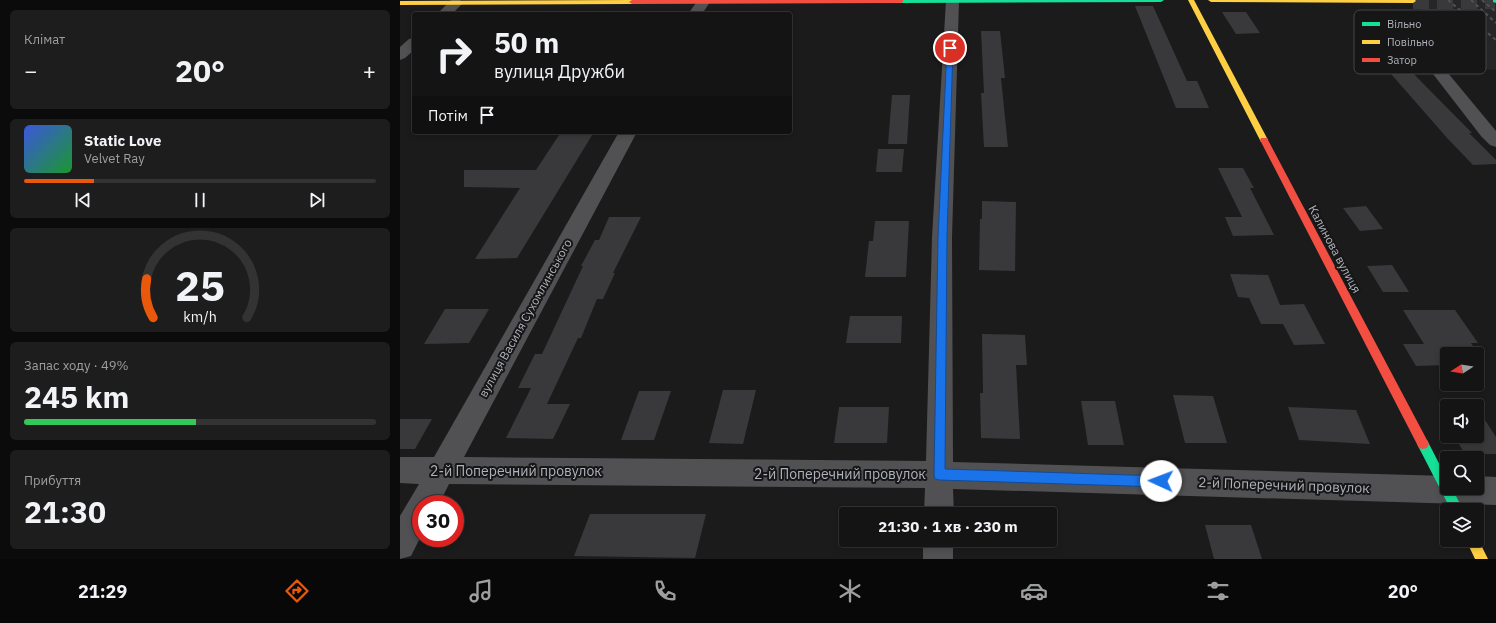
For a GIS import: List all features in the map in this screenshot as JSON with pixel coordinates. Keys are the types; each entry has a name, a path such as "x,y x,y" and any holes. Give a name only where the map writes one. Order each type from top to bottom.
{"street":[{"path":"400,3 1161,0"},
{"name":"Калинова вулиця","path":"1191,0 1452,500"},
{"path":"1211,0 1413,1"},
{"path":"939,507 942,237 952,1"},
{"path":"696,12 703,2"},
{"path":"446,12 456,3"},
{"path":"400,55 412,44"},
{"path":"1441,74 1486,132 1496,141"},
{"name":"вулиця Василя Сухомлинського","path":"428,495 627,134"},
{"name":"2-й Поперечний провулок","path":"400,470 939,475 1452,500 1496,491"},
{"path":"400,545 412,523"},
{"path":"938,547 938,559"},
{"path":"1476,547 1482,559"}],"shaded area":[{"path":"1412,0 1491,0 1496,4 1496,70 1486,69 1486,10 1422,10"}],"building":[{"path":"1135,6 1153,6 1187,81 1197,81 1209,108 1176,108"},
{"path":"1222,12 1246,12 1260,33 1236,34"},
{"path":"981,31 1000,31 1005,78 1001,78 1008,147 984,147 981,93 984,93"},
{"path":"1391,74 1414,74 1472,133 1469,133 1496,160 1496,164 1473,165"},
{"path":"892,95 910,95 907,144 888,144"},
{"path":"560,134 593,134 517,258 475,259 520,188 464,187 464,170 536,170"},
{"path":"878,149 904,149 902,172 876,172"},
{"path":"1218,168 1243,168 1254,188 1250,188 1274,235 1233,236 1225,217 1242,217"},
{"path":"982,201 1016,202 1015,271 979,270 980,219 982,219"},
{"path":"1366,206 1383,229 1360,231 1343,208"},
{"path":"609,217 641,217 613,273 615,273 603,299 597,299 581,338 578,338 547,404 570,404 553,439 506,438 531,388 518,388 535,354 542,354 583,266 581,266 595,240 599,240"},
{"path":"875,221 909,221 906,277 865,277 869,241 873,241"},
{"path":"1392,265 1409,292 1383,292 1367,266"},
{"path":"1230,274 1268,275 1280,305 1304,304 1325,344 1294,345 1283,324 1261,324 1249,298 1238,297"},
{"path":"445,309 489,309 469,343 424,344"},
{"path":"1403,310 1455,310 1478,343 1471,343 1474,347 1440,347 1440,365 1416,366 1403,344 1424,344"},
{"path":"850,316 902,316 901,343 846,343"},
{"path":"982,334 1025,335 1027,365 1016,365 1020,439 981,438 980,393 983,393"},
{"path":"723,390 756,390 743,444 709,443"},
{"path":"639,391 671,391 654,440 621,440"},
{"path":"1173,395 1213,396 1227,443 1185,443"},
{"path":"1081,401 1115,401 1124,445 1088,445"},
{"path":"839,407 889,407 887,443 834,443"},
{"path":"1288,407 1356,410 1370,444 1299,440"},
{"path":"400,419 432,419 415,449 400,449"},
{"path":"1485,420 1496,437 1496,454 1484,454 1484,451 1463,451 1458,443 1484,443"},
{"path":"590,514 706,514 695,558 574,556"},
{"path":"1205,525 1251,525 1262,559 1214,559"}],"tunnel":[{"path":"1413,1 1495,1"}],"railway":[{"path":"1448,0 1460,10"},
{"path":"1471,0 1482,10"},
{"path":"1482,0 1496,12"},
{"path":"1486,14 1496,23"},
{"path":"1486,32 1496,40"}],"traffic: fast":[{"path":"901,1 1161,0"},
{"path":"1423,444 1453,503"}],"traffic: slow":[{"path":"1191,0 1264,140"},
{"path":"1211,0 1413,1"},
{"path":"400,3 632,2"},
{"path":"1476,547 1482,559"}],"traffic: jam":[{"path":"632,2 901,1"},
{"path":"1264,140 1423,444"}],"route":[{"path":"950,48 942,237 939,475 1161,481"}]}
